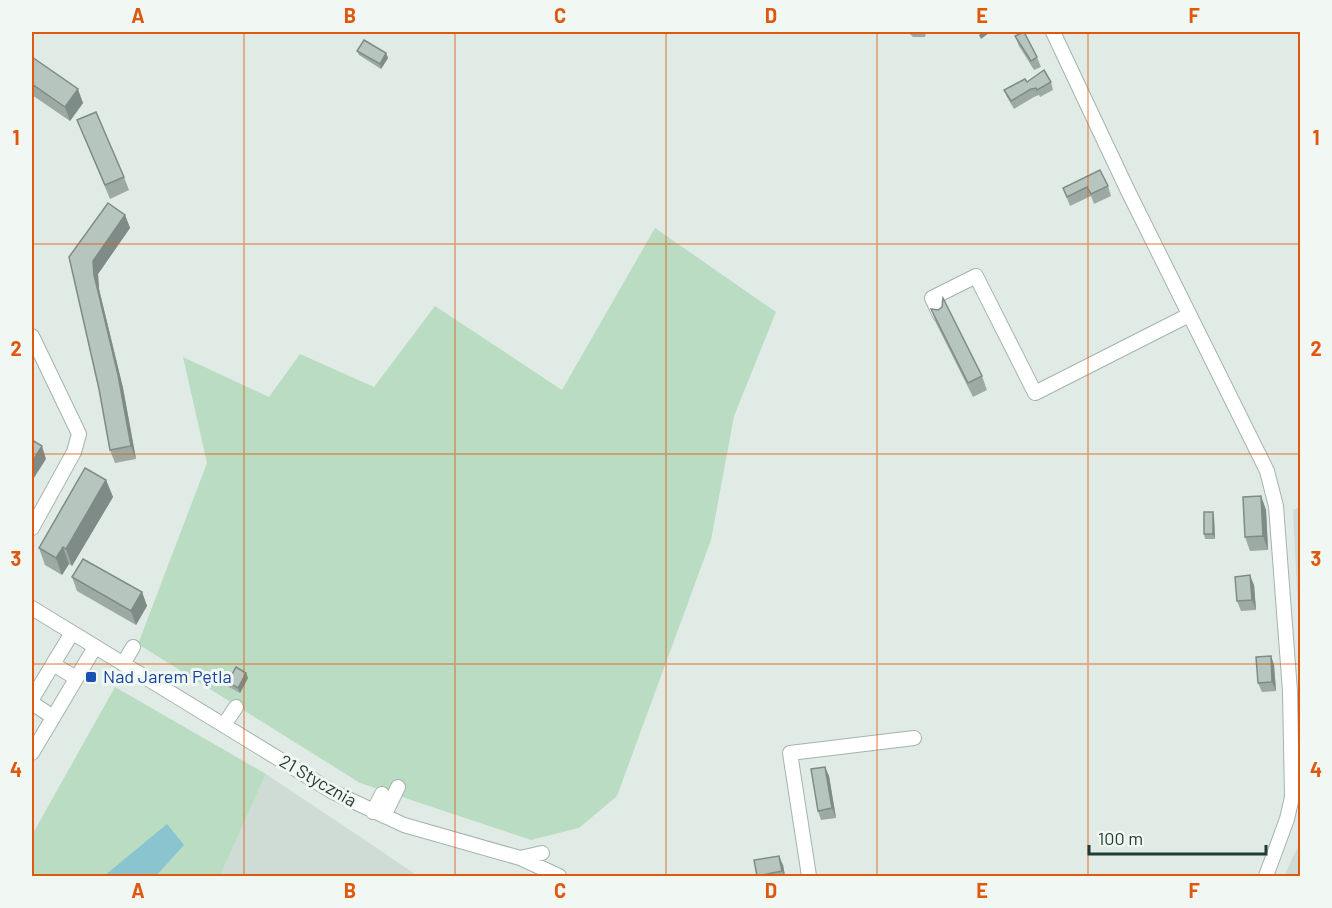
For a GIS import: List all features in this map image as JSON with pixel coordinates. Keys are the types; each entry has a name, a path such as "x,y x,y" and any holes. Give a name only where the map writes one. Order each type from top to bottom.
{"street":[{"path":"1053,32 1267,471 1276,506 1290,691 1292,797 1287,819 1266,876"},
{"path":"940,315 932,298 976,276 1035,393 1189,315"},
{"path":"32,336 79,434 74,452 32,528"},
{"name":"21 Stycznia","path":"32,608 333,792 404,825 520,858 559,876"},
{"path":"53,717 32,701 72,633"},
{"path":"32,753 95,647"},
{"path":"123,664 133,647"},
{"path":"53,664 76,678"},
{"path":"224,725 236,706"},
{"path":"809,876 790,753 914,738"},
{"path":"379,814 398,787"},
{"path":"379,814 382,794"},
{"path":"520,858 542,853"}],"shaded area":[{"path":"1300,507 1300,652 1293,510"},
{"path":"266,774 359,836 418,876 220,876"},
{"path":"1300,842 1300,876 1284,876"}],"green space":[{"path":"655,228 776,312 734,416 711,540 617,796 579,828 531,840 360,783 138,644 207,463 183,357 269,397 300,354 374,387 435,306 562,390"},
{"path":"115,687 266,774 220,876 32,876 32,835"}],"water":[{"path":"167,824 184,845 156,876 104,876"}],"building":[{"path":"1024,32 1037,57 1031,61 1015,36"},
{"path":"364,40 386,53 380,64 357,51"},
{"path":"32,57 78,89 65,107 32,84"},
{"path":"1044,70 1051,82 1037,90 1036,88 1031,89 1011,101 1004,90 1025,79 1027,82"},
{"path":"96,112 124,177 105,185 77,120"},
{"path":"1100,170 1108,186 1091,194 1087,187 1067,197 1063,188"},
{"path":"108,203 125,215 93,261 94,275 118,375 131,446 110,450 99,389 69,257"},
{"path":"943,298 982,376 968,383 931,309 938,310 942,307"},
{"path":"32,440 42,446 32,462"},
{"path":"85,468 106,480 66,549 63,547 56,558 39,548"},
{"path":"1261,496 1263,536 1245,537 1243,497"},
{"path":"1204,512 1213,512 1213,534 1204,534"},
{"path":"83,559 142,592 131,611 72,577"},
{"path":"1250,575 1252,600 1237,601 1235,577"},
{"path":"1271,656 1272,682 1258,683 1256,657"},
{"path":"236,667 246,673 238,688 228,682"},
{"path":"825,767 832,808 818,811 811,769"},
{"path":"779,856 782,871 757,876 754,860"}],"place":[{"name":"Nad Jarem Pętla","path":"91,677"}]}
